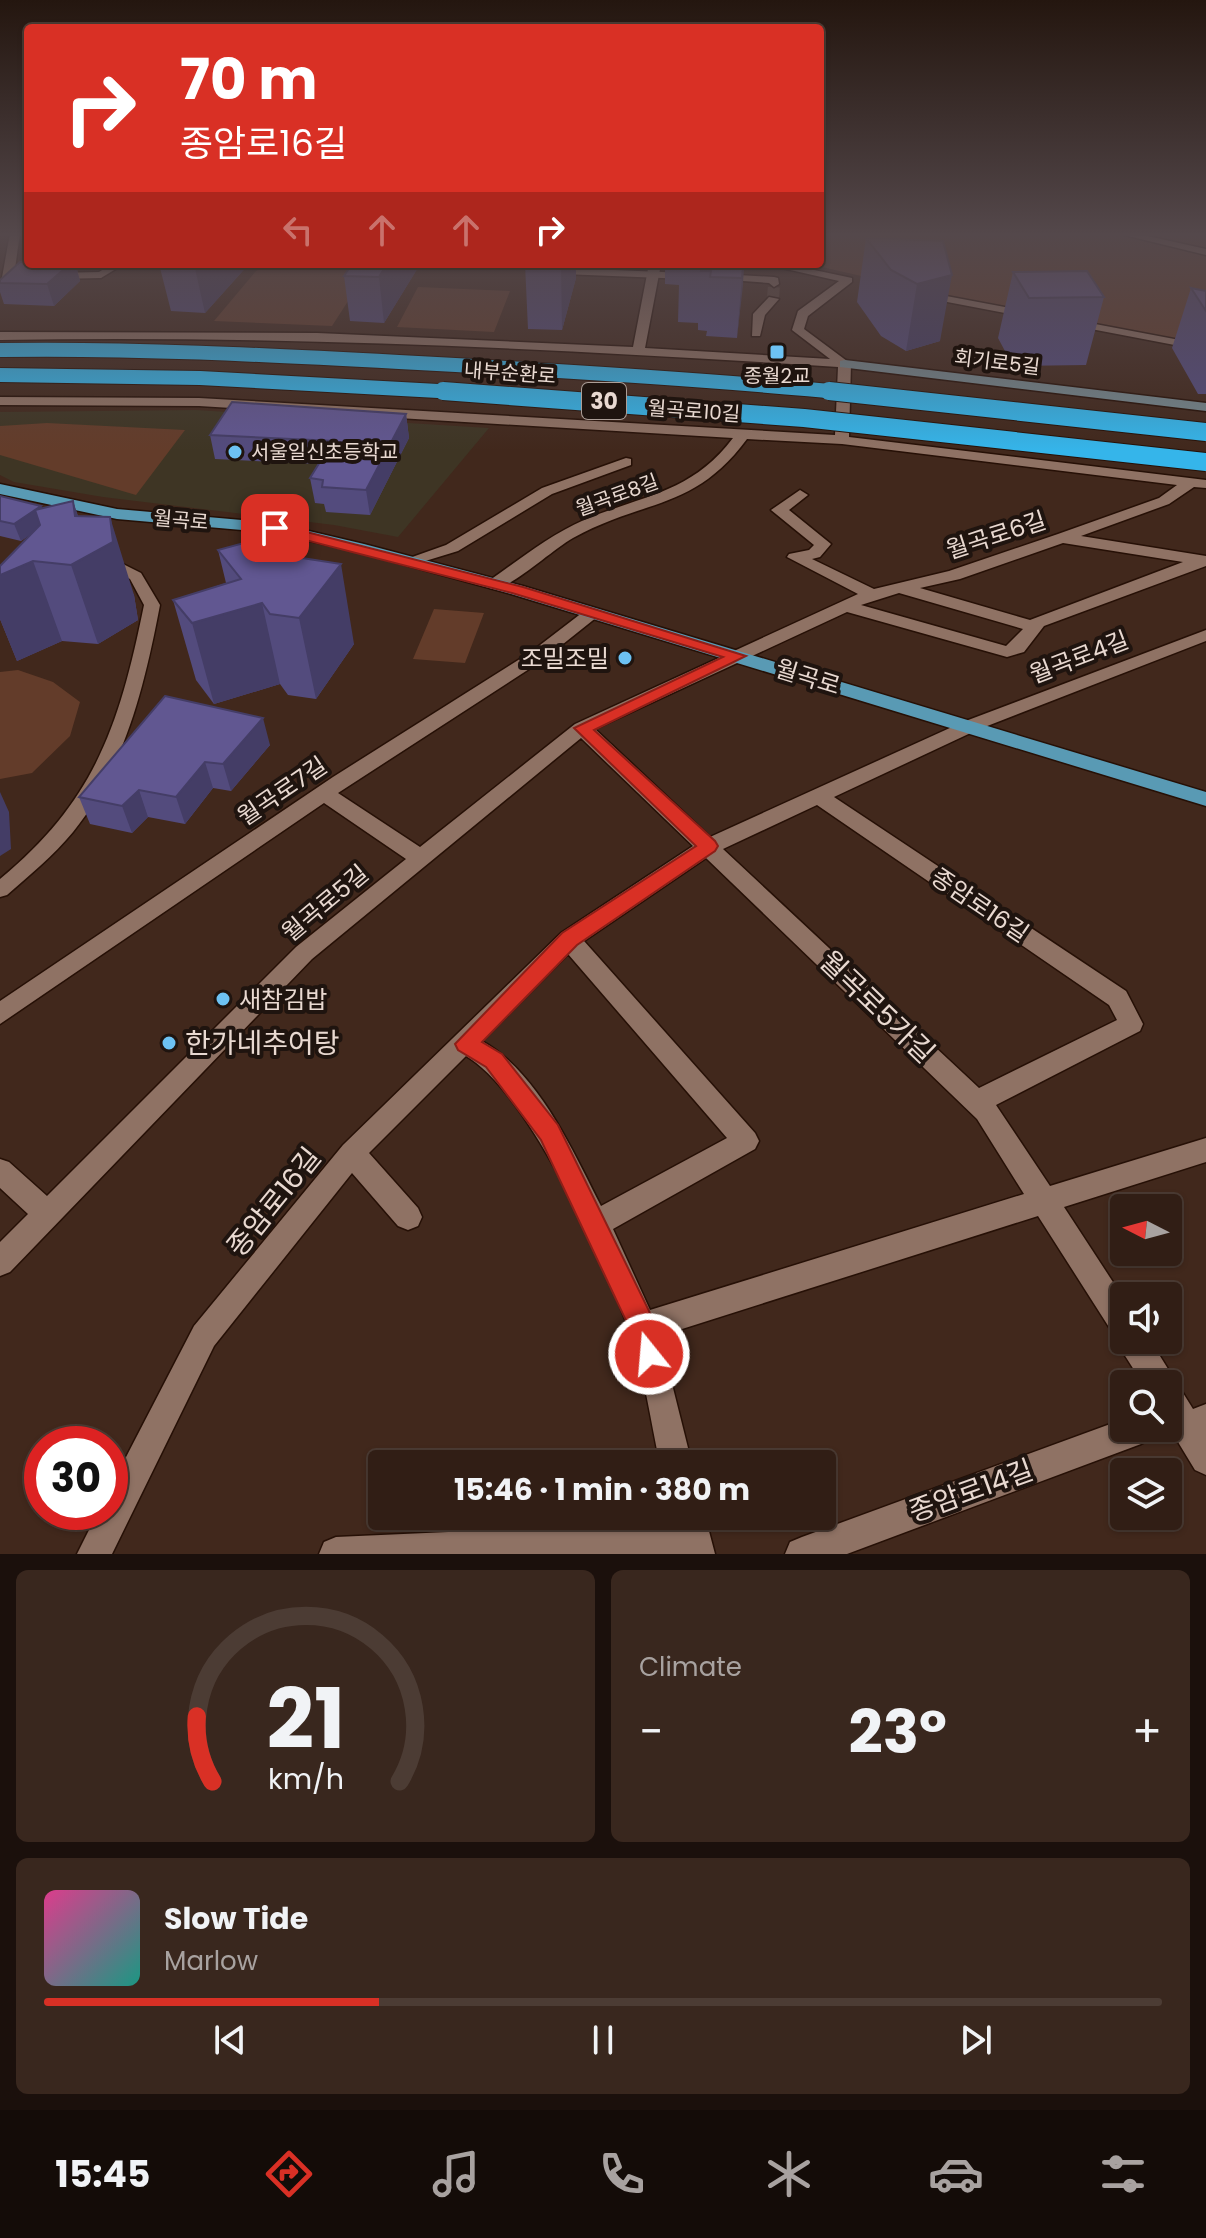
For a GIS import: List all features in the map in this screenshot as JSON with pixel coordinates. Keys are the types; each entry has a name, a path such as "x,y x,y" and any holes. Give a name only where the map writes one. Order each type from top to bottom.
{"highway":[{"path":"0,350 170,351 672,377 929,398 1206,432"},
{"name":"내부순환로","path":"0,360 191,361 615,384 916,410 1206,442"},
{"name":"내부순환로","path":"0,375 180,376 685,407 978,434 1206,463"},
{"path":"0,387 120,384 507,405 1206,463"}],"main road":[{"name":"월곡로","path":"0,489 113,519 275,528 409,561 738,656 1206,799"}],"street":[{"path":"638,353 646,306"},
{"path":"756,333 759,314 767,306"},
{"path":"813,306 802,314 798,330 845,364 842,440"},
{"name":"회기로5길","path":"0,336 241,336 845,364 1206,407"},
{"name":"월곡로10길","path":"0,401 215,402 842,440 1198,483"},
{"name":"월곡로8길","path":"496,584 587,525 697,486 728,458 743,434"},
{"path":"409,561 452,548 547,491 626,462"},
{"name":"월곡로10길","path":"1062,538 1164,501 1198,483"},
{"path":"800,495 779,510 823,544 814,554 795,557 872,594"},
{"name":"월곡로6길","path":"738,656 872,594 954,575 1062,538 1204,561"},
{"name":"월곡로6길","path":"845,606 1007,652 1018,648 1038,622 1204,561"},
{"name":"월곡로6길","path":"902,588 1034,627"},
{"name":"월곡로7길","path":"0,1014 324,793 537,656 593,613"},
{"name":"월곡로4길","path":"970,726 1206,635"},
{"name":"월곡로5길","path":"0,1262 304,953 582,728 738,656"},
{"name":"종암로16길","path":"94,1554 204,1336 352,1153 466,1044 569,939 709,846 970,726"},
{"name":"월곡로5가길","path":"582,728 977,1102 1047,1203 1110,1303"},
{"path":"324,793 421,858"},
{"name":"종암로16길","path":"818,796 1118,998 1131,1024 977,1102"},
{"path":"569,939 746,1141 596,1224"},
{"path":"466,1044 494,1060 550,1133 643,1327 673,1450"},
{"path":"643,1327 1047,1203 1206,1150"},
{"path":"352,1153 408,1217"},
{"path":"0,1171 47,1214"},
{"path":"1187,1424 1206,1459"},
{"name":"종암로14길","path":"802,1554 1110,1440"},
{"path":"336,1554 693,1536"}],"lane":[{"path":"983,306 1035,315"},
{"path":"1066,321 1206,348"},
{"path":"0,890 48,849 90,793 117,735 144,648 152,605 136,576 109,560 80,552"}],"shaded area":[{"path":"227,306 345,306 332,326 214,321"},
{"path":"408,306 504,306 494,332 397,327"},
{"path":"989,306 1206,306 1206,348"},
{"name":"서울일신초등학교","path":"196,410 489,428 398,537 334,525 103,497 14,482 0,475 0,412"},
{"path":"47,423 185,430 136,495 0,455 0,426"},
{"path":"434,609 484,613 465,663 413,659"},
{"path":"18,670 53,682 80,702 70,736 32,773 0,779 0,672"}],"pier":[{"path":"203,360 557,379 841,401 1206,442 1206,458 837,415 0,374 0,361"}],"building":[{"path":"232,402 406,414 366,490 322,487 323,480 310,478 333,441 210,435"},
{"path":"0,496 41,506 14,524 0,521"},
{"path":"73,501 75,516 110,517 113,542 71,565 33,561 0,575 0,566 40,525 35,510"},
{"path":"259,539 273,561 302,558 341,564 299,618 270,614 262,603 192,623 173,600 241,579 218,550"},
{"path":"165,696 263,718 223,764 205,762 176,797 139,790 122,806 79,797"}],"place":[{"name":"종월2교","path":"777,352"},
{"name":"서울일신초등학교","path":"235,452"},
{"name":"조밀조밀","path":"625,658"},
{"name":"새참김밥","path":"223,999"},
{"name":"한가네추어탕","path":"169,1043"}],"route":[{"path":"275,528 517,590 738,656 582,728 709,846 569,939 466,1044 494,1060 550,1133 643,1327 649,1354"}]}
